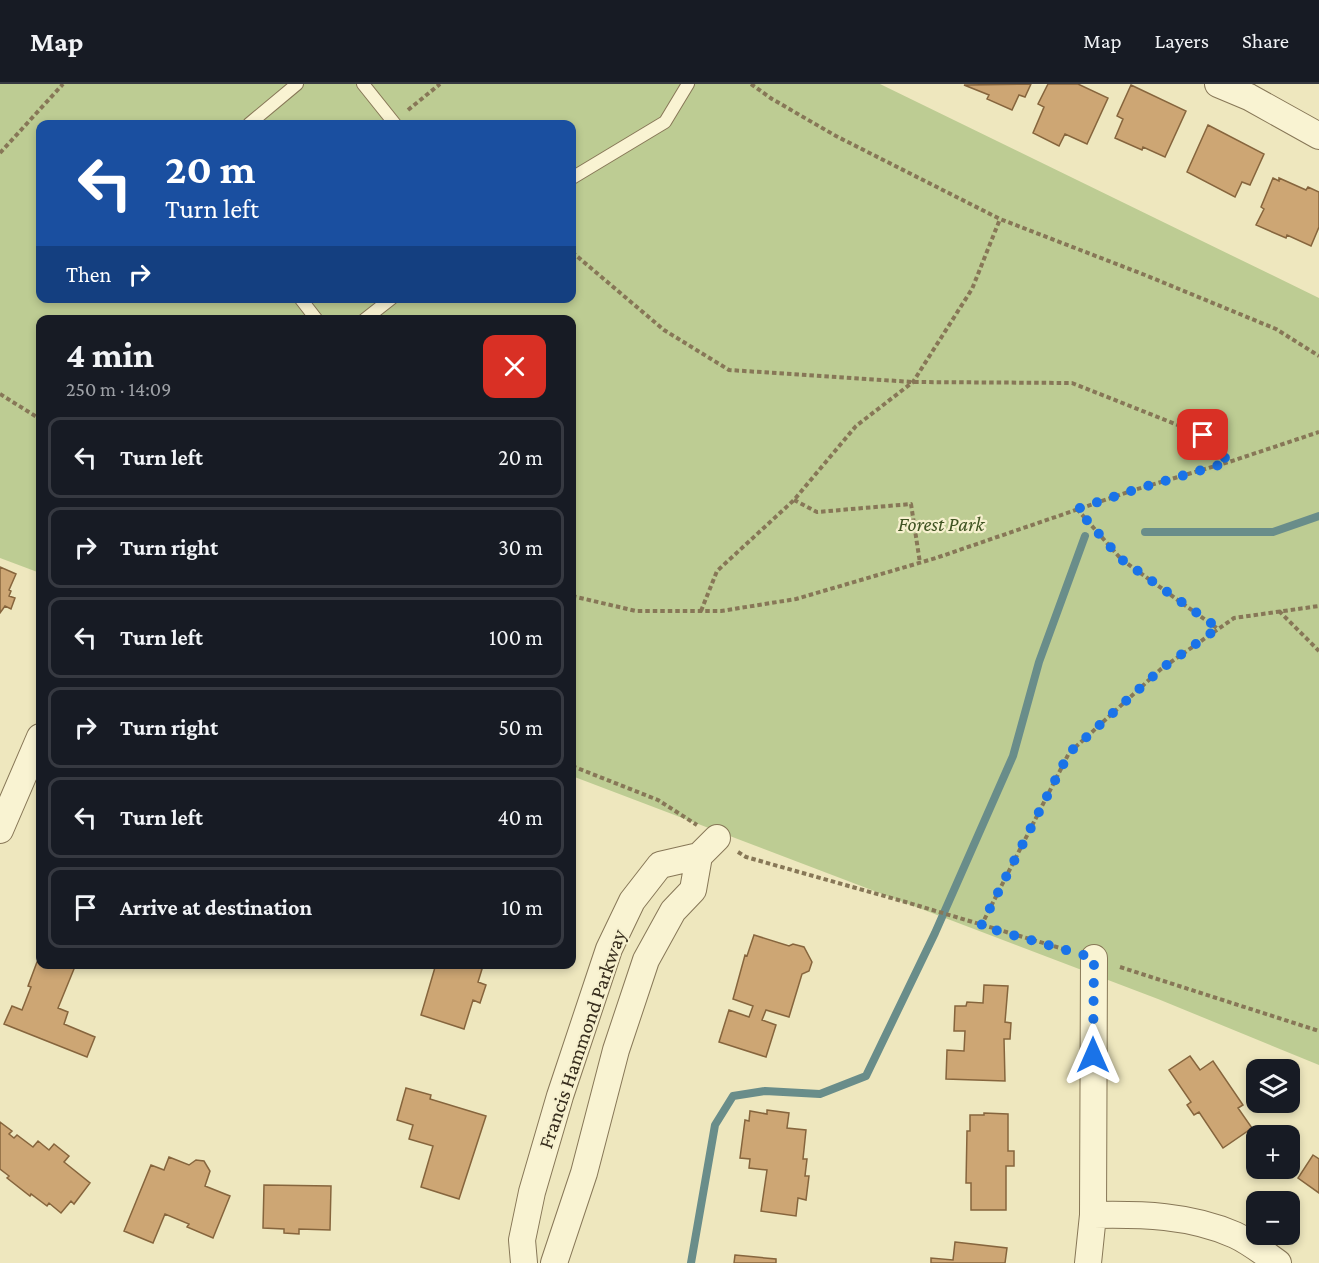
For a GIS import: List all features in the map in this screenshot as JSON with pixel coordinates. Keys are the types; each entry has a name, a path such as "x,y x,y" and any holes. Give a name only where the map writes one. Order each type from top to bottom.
{"street":[{"path":"1218,84 1252,90 1319,136"},
{"path":"0,830 36,746"},
{"path":"699,856 717,838"},
{"name":"Francis Hammond Parkway","path":"524,1263 522,1240 532,1192 560,1095 609,949 632,901 660,865 699,856 693,890 673,911 646,960 616,1050 584,1173 554,1263"},
{"path":"1088,1263 1093,1215 1094,958"},
{"path":"1093,1215 1133,1214 1179,1218 1234,1235 1278,1263"}],"lane":[{"path":"254,120 297,84"},
{"path":"363,84 392,120"},
{"path":"576,176 665,122 688,84"},
{"path":"370,315 386,303"}],"path":[{"path":"0,153 63,84"},
{"path":"398,120 440,84"},
{"path":"751,84 772,99 836,136 1000,219 1276,329 1319,356"},
{"path":"701,611 717,571 794,500 856,426 913,382 972,289 1000,219"},
{"path":"576,255 664,330 729,370 913,382 1072,383 1203,435 1229,462"},
{"path":"0,394 36,416"},
{"path":"576,597 636,611 721,611 796,599 920,563 1134,490 1319,432"},
{"path":"794,500 817,513 911,504 920,563"},
{"path":"1077,509 1121,559 1218,628"},
{"path":"981,926 1069,753 1161,669 1234,618 1319,606"},
{"path":"1280,611 1319,651"},
{"path":"909,903 1094,958 1319,1031"}],"green space":[{"name":"Forest Park","path":"0,84 880,84 1319,298 1319,1065 1158,999 576,778 576,315 36,315 36,572 0,558"}],"building":[{"path":"1031,84 1025,97 1019,95 1012,110 987,99 989,95 964,85"},
{"path":"1048,84 1078,84 1108,98 1087,144 1065,134 1059,146 1033,133 1044,107 1038,104"},
{"path":"1131,85 1186,111 1165,157 1115,138 1123,119 1117,116"},
{"path":"1208,125 1264,154 1250,185 1242,182 1235,197 1187,172"},
{"path":"1273,178 1279,181 1279,178 1306,190 1308,187 1319,192 1319,227 1311,246 1256,225 1264,209 1261,207"},
{"path":"0,567 16,574 9,590 11,591 9,596 15,598 11,609 5,606 0,613"},
{"path":"754,935 789,946 793,944 804,947 812,962 809,971 802,974 789,1017 766,1010 762,1020 776,1025 766,1057 719,1042 729,1010 749,1017 753,1006 733,999 745,955 747,956"},
{"path":"36,965 36,969 74,969 58,1008 68,1012 64,1024 95,1037 87,1057 4,1024 12,1006 22,1010 31,987 28,986"},
{"path":"435,969 482,969 478,982 486,985 480,1003 473,1000 464,1029 421,1015"},
{"path":"984,985 1008,986 1005,1022 1011,1023 1010,1039 1004,1039 1005,1081 946,1079 947,1050 964,1051 965,1031 954,1031 955,1006 966,1006 967,1002 983,1003"},
{"path":"1190,1056 1200,1070 1213,1061 1243,1105 1238,1108 1250,1125 1246,1125 1246,1132 1223,1148 1199,1112 1194,1115 1187,1105 1191,1102 1169,1070"},
{"path":"406,1088 431,1095 430,1099 486,1116 459,1199 421,1187 433,1146 409,1139 413,1125 397,1120"},
{"path":"767,1110 789,1113 787,1128 806,1130 803,1159 807,1159 805,1176 809,1176 806,1200 798,1198 796,1216 761,1211 767,1170 749,1168 750,1159 740,1158 745,1120 749,1121 750,1111 767,1114"},
{"path":"984,1113 1008,1114 1008,1151 1014,1151 1014,1166 1006,1166 1006,1210 971,1210 971,1183 966,1183 967,1131 970,1131 970,1115 984,1115"},
{"path":"0,1122 12,1131 9,1134 14,1138 17,1135 33,1147 38,1141 49,1150 54,1144 69,1156 64,1162 90,1183 74,1204 71,1201 61,1213 49,1203 47,1206 31,1194 30,1196 7,1178 9,1176 0,1169"},
{"path":"1313,1155 1319,1159 1319,1193 1299,1179"},
{"path":"169,1157 189,1165 196,1160 204,1161 210,1171 205,1186 230,1196 213,1238 165,1214 153,1243 124,1231 151,1165 164,1170"},
{"path":"264,1185 331,1186 330,1230 299,1229 299,1234 284,1233 284,1229 263,1228"},
{"path":"955,1242 1007,1248 1005,1263 931,1263 931,1258 953,1260"},
{"path":"735,1255 776,1259 776,1263 734,1263"}],"waterway":[{"path":"1145,532 1273,532 1319,516"},
{"path":"691,1263 715,1125 733,1096 765,1091 820,1094 866,1076 935,933 1013,756 1039,662 1085,536"}],"route":[{"path":"1093,1055 1094,958 981,926 1069,753 1161,669 1218,628 1121,559 1077,509 1229,462 1203,435"}]}
